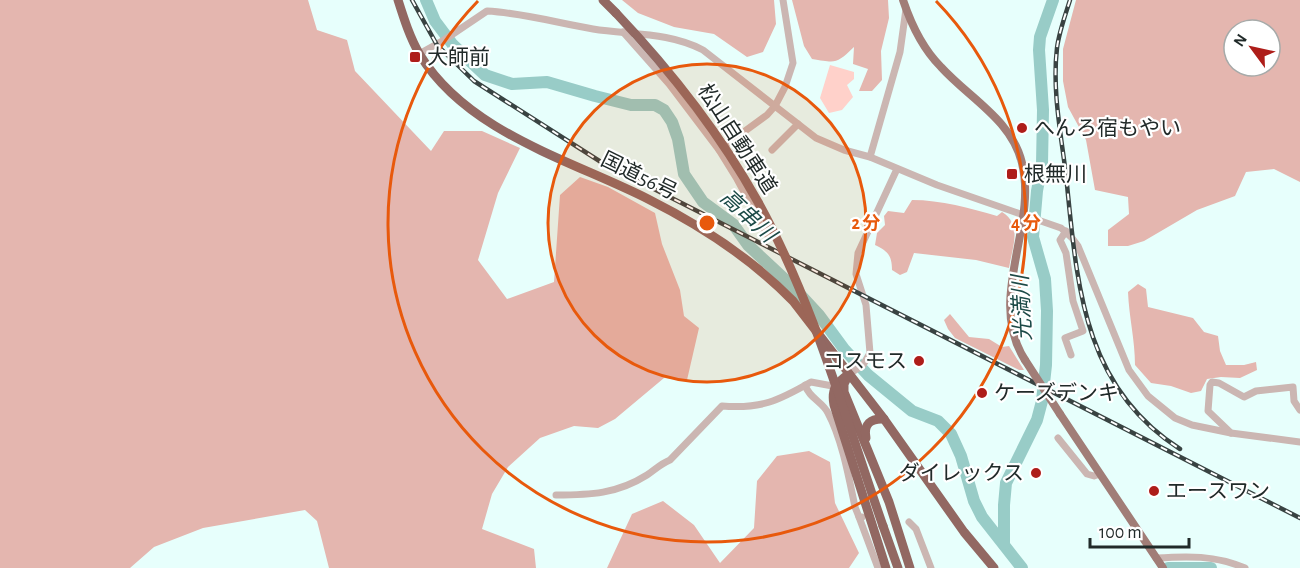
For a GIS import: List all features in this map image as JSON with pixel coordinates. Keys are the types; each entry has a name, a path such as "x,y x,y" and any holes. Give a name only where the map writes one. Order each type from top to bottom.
{"highway":[{"name":"国道56号","path":"398,0 419,54 434,75 454,96 490,123 517,138 667,209 757,268 793,301 852,372 964,532 994,568"},
{"name":"松山自動車道","path":"603,0 655,55 701,112 747,182 788,266 837,387"},
{"path":"852,372 832,393 834,405 886,568"},
{"path":"837,387 868,448 890,502 910,568"},
{"path":"837,387 898,568"},
{"path":"868,448 866,426 874,418 884,419"}],"main road":[{"path":"903,0 919,38 936,62 999,121 1017,147 1025,178 1026,216 1010,308 1013,335 1025,360 1159,562"}],"street":[{"path":"719,150 766,115 785,87 793,63 783,0"},
{"path":"870,157 900,52 906,9"},
{"path":"419,54 487,11 675,38 689,43 703,50 816,138 870,157 937,185 1066,231 1078,246 1111,329 1138,384 1162,409 1181,421 1207,430 1300,441"},
{"path":"622,32 669,84 719,150 768,236"},
{"path":"772,150 798,124"},
{"path":"852,372 863,365 870,353 866,305 856,274 858,253 897,169"},
{"path":"1066,231 1060,240 1066,253 1073,301 1083,331 1065,338 1071,355"},
{"path":"556,495 611,492 648,475 670,460 723,406 744,408 771,404 811,382 837,387"},
{"path":"1231,433 1208,411 1212,382 1219,383 1244,398 1256,392 1293,387 1294,401 1300,410"},
{"path":"805,385 808,393 828,411 878,568"},
{"path":"1058,438 1088,474 1094,476 1100,474"},
{"path":"909,522 916,529 931,568"},
{"path":"1159,562 1216,558 1245,568"}],"shaded area":[{"path":"0,0 308,0 317,30 347,40 355,71 431,151 444,131 482,131 520,148 498,193 478,260 507,299 554,282 560,195 580,177 608,187 655,213 662,244 680,290 684,316 699,328 687,380 664,378 615,419 598,428 574,426 540,438 508,467 492,494 482,529 534,549 536,568 329,568 317,521 305,510 203,528 154,547 130,568 0,568"},
{"path":"622,0 774,0 776,24 763,52 747,57 714,34 674,27 638,13"},
{"path":"792,0 888,0 889,18 881,51 882,80 872,91 859,91 868,69 853,64 854,47 836,61 812,59 804,46"},
{"path":"1076,0 1300,0 1300,182 1274,169 1246,172 1235,196 1197,210 1144,241 1128,246 1108,246 1108,230 1129,214 1128,197 1095,190 1086,140 1068,107 1063,81 1063,49"},
{"path":"830,65 854,72 854,79 847,85 853,97 842,110 829,113 820,98"},
{"path":"912,200 945,203 997,216 1002,212 1012,223 1014,230 1014,245 1009,268 976,260 914,253 907,272 900,275 892,270 888,254 875,245 877,233 885,225 884,216 888,211 904,213"},
{"path":"1138,284 1146,289 1148,307 1193,318 1204,332 1218,336 1220,351 1226,365 1256,362 1257,370 1240,378 1207,379 1201,391 1191,393 1171,386 1151,383 1135,365 1128,292"},
{"path":"950,314 969,337 989,339 1002,347 1009,346 1024,370 1019,370 955,338 944,320"},
{"path":"809,451 830,462 835,503 859,553 849,568 607,568 632,514 663,501 694,525 720,563 754,528 757,481 777,456"}],"waterway":[{"name":"高串川","path":"426,0 435,21 453,45 485,75 512,84 547,82 631,105 655,105 664,110 672,122 678,139 684,174 703,202 733,224 748,245 795,289 868,375 912,411 938,421 951,434 961,456 974,501 982,517 1022,568"},
{"name":"光満川","path":"1004,544 1006,483 1037,420 1042,401 1046,365 1045,279 1033,237 1042,164 1043,110 1040,37 1053,0"},
{"name":"光満川","path":"1168,568 1211,568"}],"railway":[{"path":"412,0 437,45 474,81 601,162 1300,518"},
{"path":"1070,0 1058,42 1056,80 1081,292 1090,328 1103,363 1122,395 1147,423 1180,449"}],"place":[{"name":"大師前","path":"415,57"},
{"name":"へんろ宿もやい","path":"1022,128"},
{"name":"根無川","path":"1012,174"},
{"name":"コスモス","path":"919,361"},
{"name":"ケーズデンキ","path":"982,393"},
{"name":"ダイレックス","path":"1036,473"},
{"name":"エースワン","path":"1154,491"}]}
